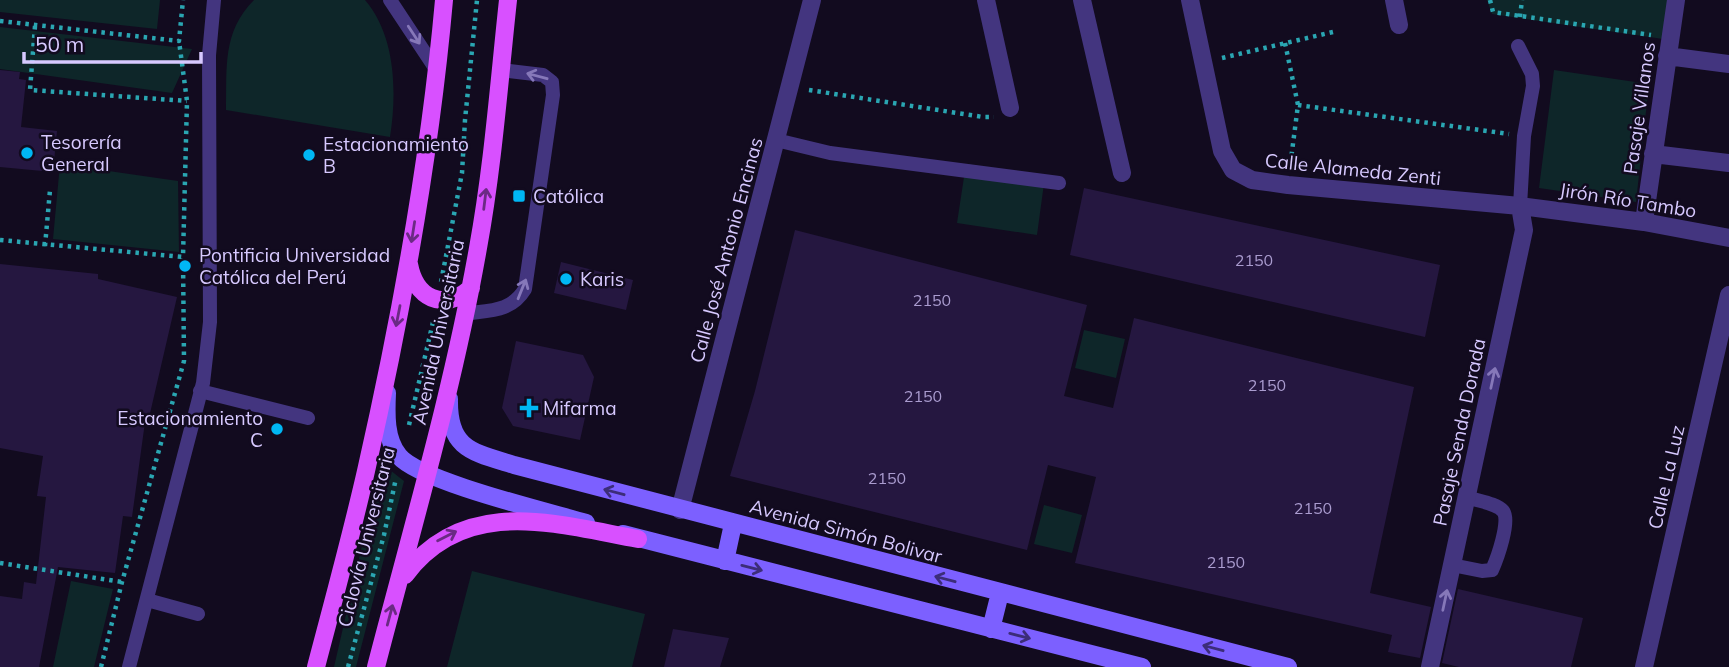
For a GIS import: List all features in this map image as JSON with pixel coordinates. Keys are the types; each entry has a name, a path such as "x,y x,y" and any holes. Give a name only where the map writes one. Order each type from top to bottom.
{"main road":[{"path":"316,667 364,481 388,372 409,260 437,71 444,0"},
{"name":"Avenida Universitaria","path":"376,667 428,474 471,288 479,245 508,0"},
{"path":"409,260 416,286 426,295 438,300 453,299 471,288"},
{"path":"388,372 386,408 389,437 401,458 428,474 638,539 1142,667"},
{"name":"Avenida Simón Bolivar","path":"449,381 449,410 456,439 468,449 513,465 1288,667"},
{"path":"398,583 425,551 438,541 463,529 485,523 532,522 638,539"},
{"path":"725,561 733,524"},
{"path":"991,629 1000,593"}],"street":[{"name":"Calle José Antonio Encinas","path":"680,510 813,0"},
{"path":"986,0 1010,108"},
{"path":"1082,0 1122,173"},
{"name":"Calle Alameda Zenti","path":"1190,0 1222,151 1233,170 1252,180 1288,185 1520,206"},
{"path":"1394,0 1399,24"},
{"name":"Pasaje Villanos","path":"1644,222 1676,0"},
{"path":"1667,56 1729,64"},
{"path":"1653,154 1729,163"},
{"name":"Jirón Río Tambo","path":"1520,206 1644,222 1729,238"},
{"name":"Pasaje Senda Dorada","path":"1430,667 1524,230 1520,206"},
{"name":"Calle La Luz","path":"1644,667 1729,295"}],"lane":[{"path":"129,667 208,354 209,55 214,0"},
{"path":"391,0 437,71"},
{"path":"1518,46 1532,74 1533,86 1524,136 1520,206"},
{"path":"464,314 517,302 526,289 553,96 552,82 543,75 501,70"},
{"path":"776,140 830,153 1059,183"},
{"path":"200,391 308,418"},
{"path":"1452,565 1482,571 1492,570 1506,523 1506,514 1501,508 1467,497"},
{"path":"147,600 198,614"}],"path":[{"path":"101,667 184,361 183,257 187,101 179,41 183,0"},
{"name":"Ciclovía Universitaria","path":"348,667 383,535 438,300 462,173 477,0"},
{"path":"1490,0 1493,12 1661,36"},
{"path":"1520,17 1522,0"},
{"path":"0,21 179,41"},
{"path":"35,26 30,90 187,101"},
{"path":"1203,63 1337,31"},
{"path":"1285,43 1298,105 1288,185"},
{"path":"790,86 982,117 999,117 1010,108"},
{"path":"1298,105 1524,136"},
{"path":"45,246 50,190"},
{"path":"0,240 183,257"},
{"path":"0,562 122,582"}],"green space":[{"path":"0,0 160,0 157,29 0,12"},
{"path":"254,0 365,0 383,30 392,66 390,137 226,110 227,65 231,38 236,25"},
{"path":"1487,0 1669,0 1663,39 1492,14"},
{"path":"0,27 192,49 172,93 0,69"},
{"path":"1554,70 1649,84 1636,202 1539,188"},
{"path":"60,164 178,181 179,252 53,239"},
{"path":"966,164 1045,176 1037,235 957,223"},
{"path":"1084,330 1125,339 1116,378 1075,368"},
{"path":"381,463 404,481 356,667 334,667"},
{"path":"1044,505 1082,515 1072,553 1034,544"},
{"path":"472,571 645,614 632,667 447,667"},
{"path":"71,581 113,589 94,667 53,667"}],"building":[{"path":"0,70 20,72 19,79 26,80 21,127 57,131 53,172 0,167"},
{"path":"1084,188 1440,265 1425,337 1070,255"},
{"path":"795,230 1087,305 1064,396 1113,408 1134,318 1414,387 1370,593 1431,607 1420,658 1388,652 1392,635 1075,563 1096,477 1048,465 1027,550 730,476 755,391"},
{"path":"561,262 633,280 626,310 554,293"},
{"path":"0,264 98,274 98,279 177,297 148,422 145,422 132,517 123,516 115,573 58,567 39,667 0,667 0,596 22,599 24,582 36,584 46,497 37,496 43,456 0,448"},
{"path":"516,341 583,355 594,377 580,440 513,426 502,408"},
{"path":"1458,589 1583,618 1571,667 1459,667 1442,663"},
{"path":"673,629 729,638 720,667 664,667"}],"place":[{"name":"Tesorería General","path":"27,153"},
{"name":"Estacionamiento B","path":"309,155"},
{"name":"Católica","path":"519,196"},
{"name":"Pontificia Universidad Católica del Perú","path":"185,266"},
{"name":"Karis","path":"566,279"},
{"name":"Mifarma","path":"529,408"},
{"name":"Estacionamiento C","path":"277,429"}]}
